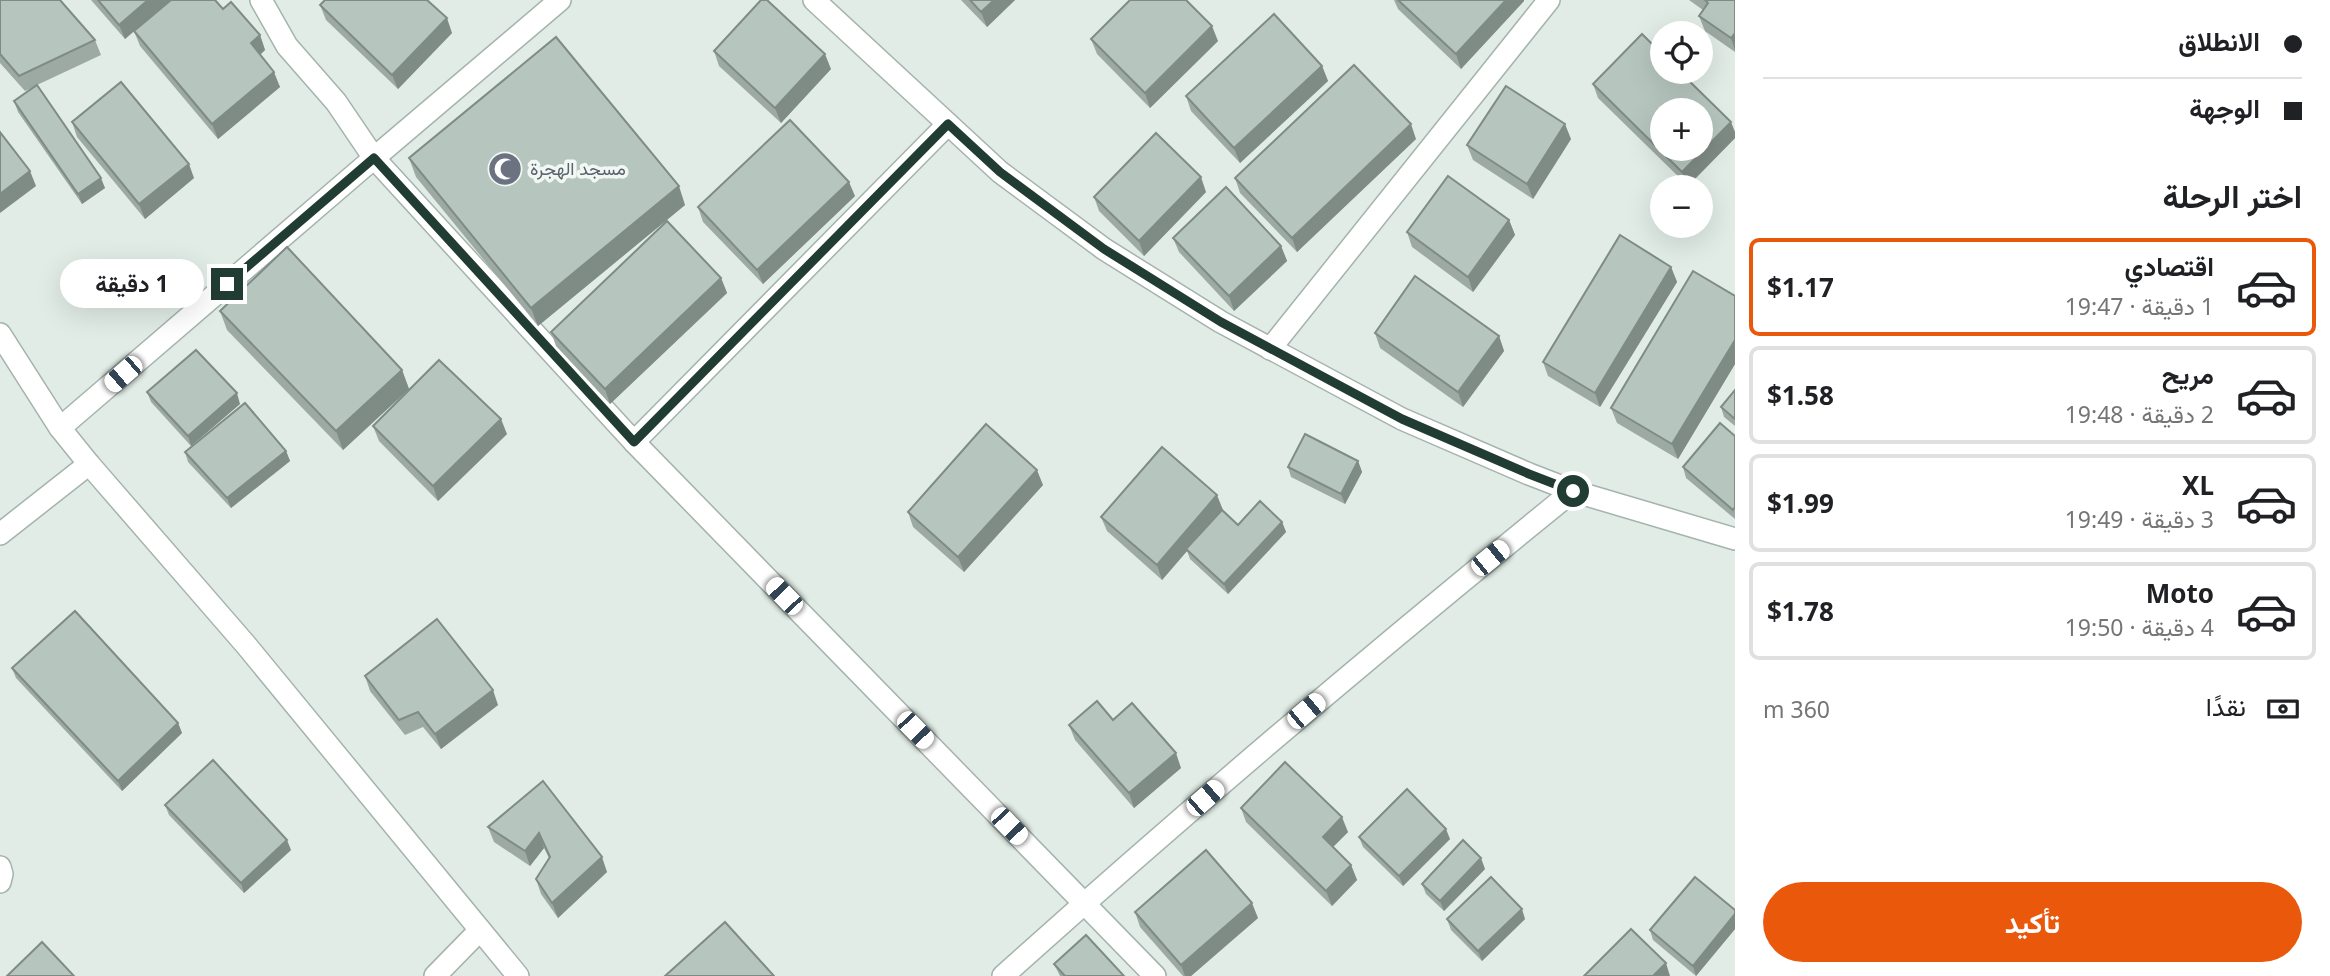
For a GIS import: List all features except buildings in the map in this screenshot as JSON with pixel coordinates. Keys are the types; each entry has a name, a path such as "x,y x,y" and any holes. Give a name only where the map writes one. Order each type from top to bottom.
{"street":[{"path":"261,0 287,46 336,102 374,158 634,442 1155,976"},
{"path":"60,428 560,0"},
{"path":"814,0 1000,172 1104,249 1221,322 1402,419 1529,474 1573,491 1735,539"},
{"path":"1270,349 1549,0"},
{"path":"634,442 948,124"},
{"path":"0,334 60,428 89,464 246,645 518,976"},
{"path":"0,534 89,464"},
{"path":"1003,976 1326,694 1573,491"},
{"path":"0,867 0,882"},
{"path":"435,976 480,930"}],"place":[{"name":"مسجد الهجرة","path":"505,169"}],"route":[{"path":"227,284 374,158 634,442 948,124 1000,172 1104,249 1221,322 1402,419 1573,491"}]}
